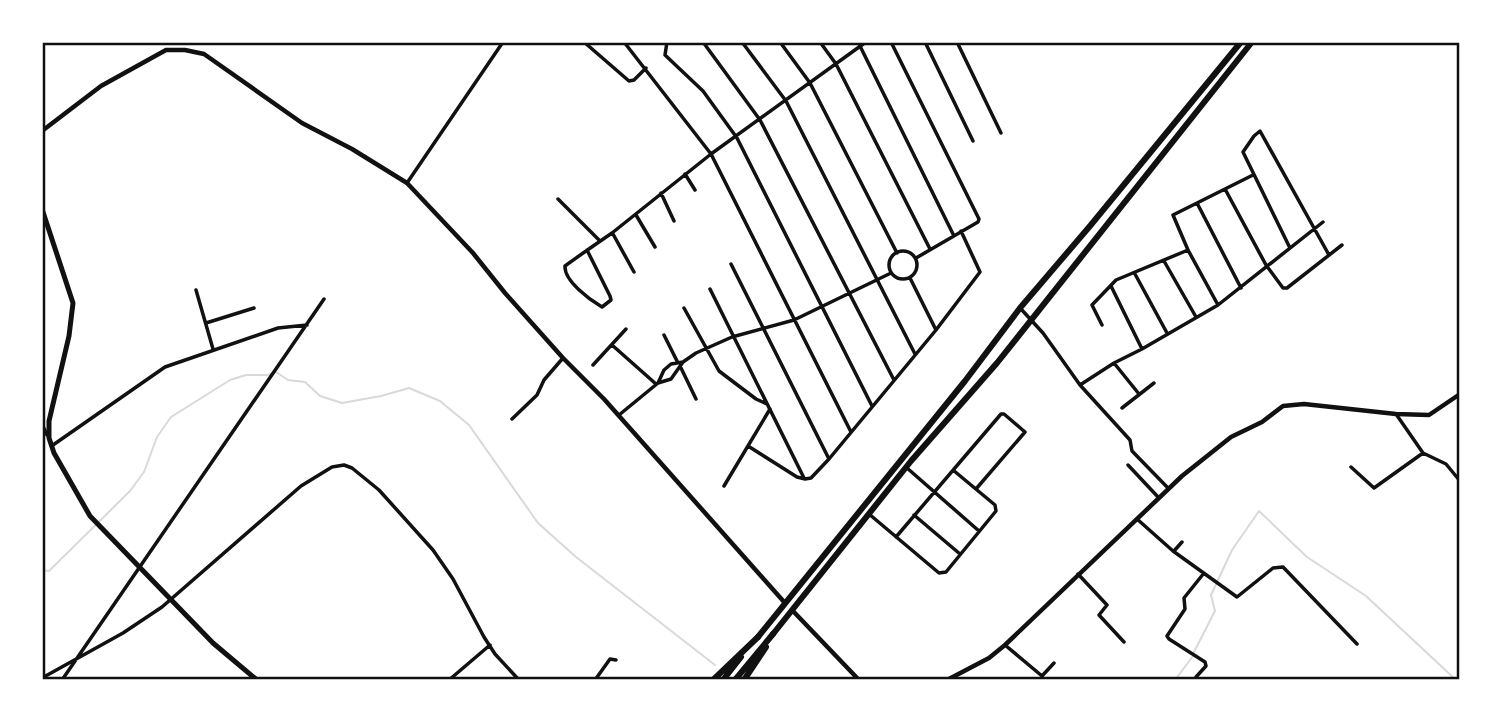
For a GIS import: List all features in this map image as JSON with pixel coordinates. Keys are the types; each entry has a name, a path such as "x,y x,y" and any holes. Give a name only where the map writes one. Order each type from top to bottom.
{"highway":[{"path":"723,680 965,381 1020,308 1241,42"},
{"path":"735,680 906,467 997,363 1252,42"},
{"path":"744,680 773,634"},
{"path":"713,680 758,637"}],"main road":[{"path":"42,209 73,303 69,336 49,421 51,445 90,516 213,643 257,680"}],"street":[{"path":"407,183 503,42"},
{"path":"584,42 629,81 634,80 646,68"},
{"path":"592,48 597,42"},
{"path":"624,42 711,154 851,432"},
{"path":"667,42 665,55 703,91 737,138 873,406"},
{"path":"704,42 760,120 894,380"},
{"path":"742,42 786,101 915,354"},
{"path":"780,42 810,83 897,253"},
{"path":"820,42 836,64 930,249"},
{"path":"587,250 611,300 602,307 570,280 564,272 565,266 587,250 612,233 636,215 711,154 737,138 859,44 866,42"},
{"path":"891,42 979,221 916,258"},
{"path":"925,42 973,141"},
{"path":"957,42 1001,133"},
{"path":"859,44 954,235"},
{"path":"42,131 113,79 166,50 204,54 302,123 352,149 407,183 473,253 563,358 619,415 785,603"},
{"path":"1290,247 1252,175 1243,152 1260,131 1329,255"},
{"path":"685,174 695,190"},
{"path":"1218,305 1188,250 1173,215 1252,175"},
{"path":"1224,189 1266,265 1281,285 1287,288 1342,245"},
{"path":"661,193 674,221"},
{"path":"558,199 600,241"},
{"path":"1197,203 1241,288"},
{"path":"636,215 655,247"},
{"path":"1080,385 1218,305 1323,222"},
{"path":"748,446 797,477 811,478 936,330 980,272 961,232"},
{"path":"612,233 634,272"},
{"path":"1102,325 1091,305 1116,279 1135,274 1188,250"},
{"path":"891,273 891,259 897,253 909,252 916,258 918,267 910,278"},
{"path":"1164,261 1197,317"},
{"path":"731,264 829,459"},
{"path":"657,384 664,370 706,349 732,337 794,320 891,273"},
{"path":"891,273 898,278 910,278"},
{"path":"1135,274 1167,333"},
{"path":"910,278 936,330"},
{"path":"1111,286 1142,349"},
{"path":"710,289 805,479"},
{"path":"197,290 213,349"},
{"path":"61,680 324,299"},
{"path":"206,323 254,308"},
{"path":"684,308 719,372 769,407"},
{"path":"1020,308 1080,385 1130,439 1132,451 1168,488"},
{"path":"51,445 165,367 278,328 307,325"},
{"path":"593,365 626,330"},
{"path":"664,335 680,362 696,399"},
{"path":"612,345 657,384"},
{"path":"512,419 537,395 544,380 563,358"},
{"path":"1114,363 1139,394"},
{"path":"619,415 657,384 671,379 681,368"},
{"path":"1122,408 1154,383"},
{"path":"947,680 1005,645 1168,488 1231,437 1262,422 1283,406 1304,404 1429,415 1460,394"},
{"path":"724,486 769,407"},
{"path":"896,537 1004,414 1025,432 976,489"},
{"path":"1396,414 1423,453 1446,464 1460,481"},
{"path":"42,424 49,438"},
{"path":"1351,467 1374,488 1423,453"},
{"path":"42,678 123,633 171,600 302,486 332,467 344,465 352,468 379,490 433,550 453,579 490,645 519,680"},
{"path":"1128,465 1158,497"},
{"path":"906,467 979,531"},
{"path":"869,514 942,574 996,508 953,470"},
{"path":"914,515 960,554"},
{"path":"1137,519 1173,551 1237,597 1273,568 1283,567 1357,644"},
{"path":"1173,551 1182,542"},
{"path":"1197,680 1196,677 1206,666 1205,662 1167,636 1185,609 1184,598 1205,573"},
{"path":"1078,574 1107,605 1099,615 1124,642"},
{"path":"792,610 857,680"},
{"path":"449,680 490,645"},
{"path":"1005,645 1041,678 1054,663"},
{"path":"595,680 610,659 616,660"}],"waterway":[{"path":"42,570 49,571 130,491 144,472 157,437 171,417 230,380 246,375 268,375 276,372 288,380 305,382 320,396 342,403 409,388 440,401 469,425 538,523 576,557 715,665"},
{"path":"1194,652 1215,611 1211,595 1232,550 1259,511 1307,557 1366,596 1456,680"},
{"path":"1175,680 1193,656"}]}
